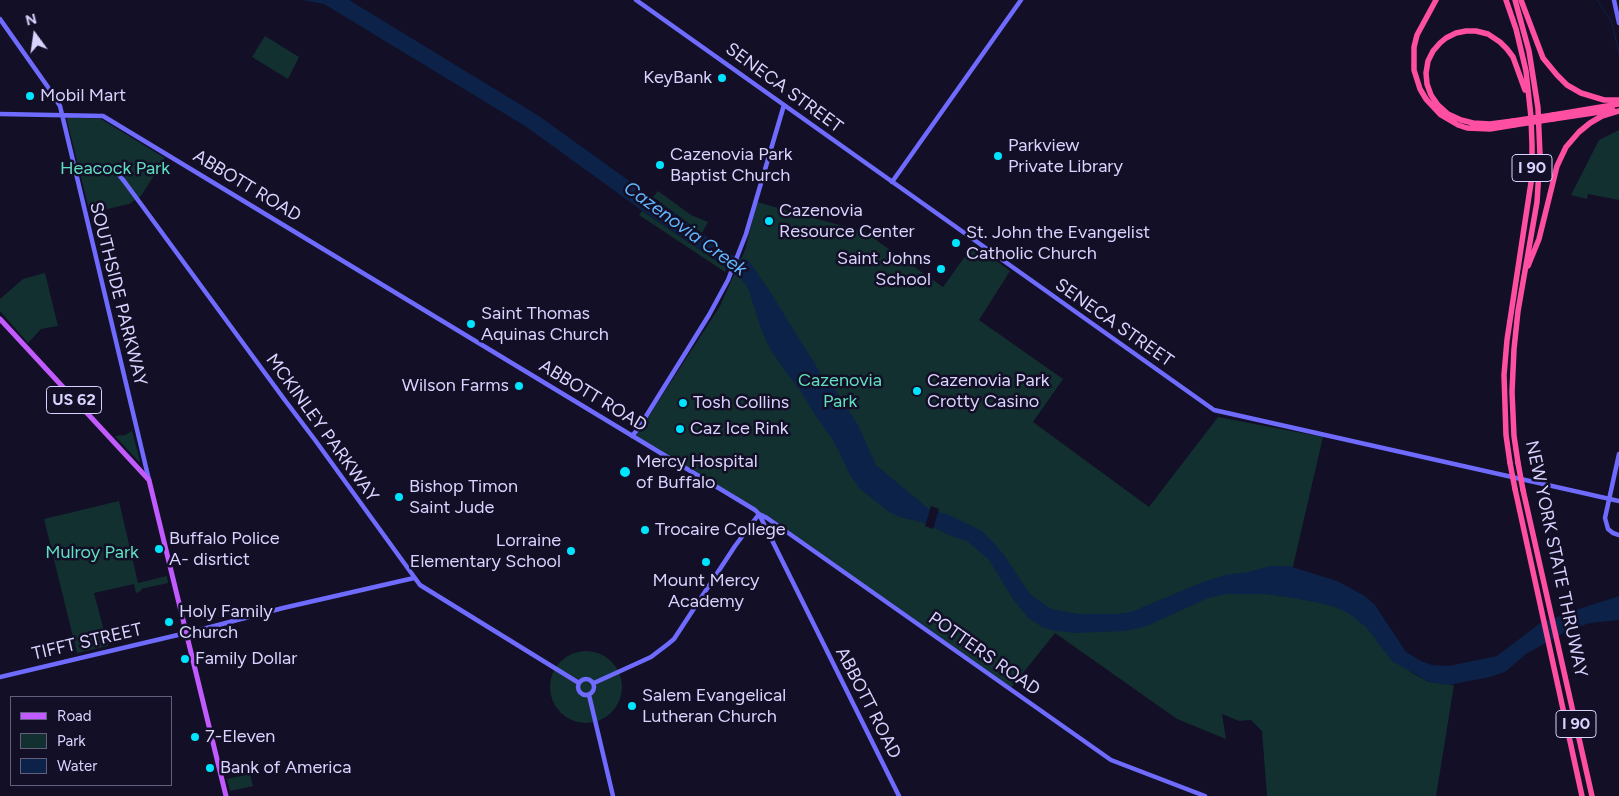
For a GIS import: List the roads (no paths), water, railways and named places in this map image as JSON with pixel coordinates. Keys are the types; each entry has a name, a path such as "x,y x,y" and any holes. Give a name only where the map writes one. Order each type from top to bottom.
{"highway":[{"path":"1436,0 1414,47 1416,79 1426,98 1441,115 1467,128 1490,129 1513,123"},
{"name":"NEW YORK STATE THRUWAY","path":"1506,0 1518,37 1526,71 1531,117 1532,176 1507,340 1504,375 1506,435 1515,489 1582,796"},
{"name":"NEW YORK STATE THRUWAY","path":"1515,0 1529,52 1538,108 1540,156 1537,202 1523,280 1514,349 1512,392 1514,436 1523,490 1592,796"},
{"path":"1520,0 1543,58 1557,75 1567,85 1581,93 1604,100 1619,100"},
{"path":"1529,100 1513,57 1500,42 1488,34 1476,31 1456,33 1446,38 1433,51 1428,61 1427,79 1431,95 1438,105 1448,114 1472,123 1513,123 1619,110"},
{"path":"1553,117 1619,104"},
{"path":"1523,280 1538,239 1557,166 1564,152 1579,132 1602,116 1619,110"}],"main road":[{"name":"US 62","path":"0,319 149,480 226,796"}],"street":[{"name":"SENECA STREET","path":"636,0 1214,410 1619,501"},
{"path":"892,182 1022,0"},
{"path":"1614,0 1619,22"},
{"path":"0,19 50,90 60,106 62,114"},
{"path":"632,436 709,315 731,273 754,206 784,105"},
{"name":"ABBOTT ROAD","path":"0,114 103,116 759,514 899,796"},
{"name":"SOUTHSIDE PARKWAY","path":"62,114 149,480"},
{"name":"MCKINLEY PARKWAY","path":"75,172 105,167 113,169 119,174 423,588 579,683"},
{"path":"1619,454 1606,522 1611,531 1619,536"},
{"path":"594,684 651,657 674,639 734,546 759,514"},
{"name":"POTTERS ROAD","path":"759,514 768,518 1112,760 1205,796"},
{"name":"TIFFT STREET","path":"0,676 414,578"},
{"path":"586,678 591,679 594,684 594,689 588,695 580,692 578,687 581,680 586,678"},
{"path":"588,695 613,796"}],"water":[{"name":"Cazenovia Creek","path":"303,0 349,0 539,116 732,255 749,261 823,377 839,395 858,425 876,465 929,509 949,515 982,531 1004,555 1030,594 1051,609 1079,614 1131,612 1203,582 1225,575 1271,566 1289,566 1337,581 1365,596 1375,605 1406,652 1432,665 1449,666 1497,656 1539,624 1619,596 1619,620 1590,623 1567,631 1526,654 1505,672 1490,677 1448,685 1429,682 1392,661 1366,627 1348,613 1319,603 1265,594 1226,594 1208,598 1147,626 1125,631 1075,633 1044,628 1028,618 1013,599 989,560 967,541 921,522 889,512 860,489 850,475 833,440 770,349 761,329 748,288 739,276 637,207 525,126 324,4"}],"waterway":[{"path":"1597,0 1612,22 1619,54"}],"place":[{"name":"KeyBank","path":"722,78"},
{"name":"Mobil Mart","path":"30,96"},
{"name":"Parkview Private Library","path":"998,156"},
{"name":"Cazenovia Park Baptist Church","path":"660,165"},
{"name":"Cazenovia Resource Center","path":"769,221"},
{"name":"St. John the Evangelist Catholic Church","path":"956,243"},
{"name":"Saint Johns School","path":"941,269"},
{"name":"Saint Thomas Aquinas Church","path":"471,324"},
{"name":"Wilson Farms","path":"519,386"},
{"name":"Cazenovia Park Crotty Casino","path":"917,391"},
{"name":"Tosh Collins","path":"683,403"},
{"name":"Caz Ice Rink","path":"680,429"},
{"name":"Mercy Hospital of Buffalo","path":"625,472"},
{"name":"Bishop Timon Saint Jude","path":"399,497"},
{"name":"Trocaire College","path":"645,530"},
{"name":"Buffalo Police A- disrtict","path":"159,549"},
{"name":"Lorraine Elementary School","path":"571,551"},
{"name":"Mount Mercy Academy","path":"706,562"},
{"name":"Holy Family Church","path":"169,622"},
{"name":"Family Dollar","path":"185,659"},
{"name":"Salem Evangelical Lutheran Church","path":"632,706"},
{"name":"7-Eleven","path":"195,737"},
{"name":"Bank of America","path":"210,768"}],"park label":[{"name":"Heacock Park","path":"115,169"},
{"name":"Cazenovia Park","path":"840,391"},
{"name":"Mulroy Park","path":"92,553"}]}
